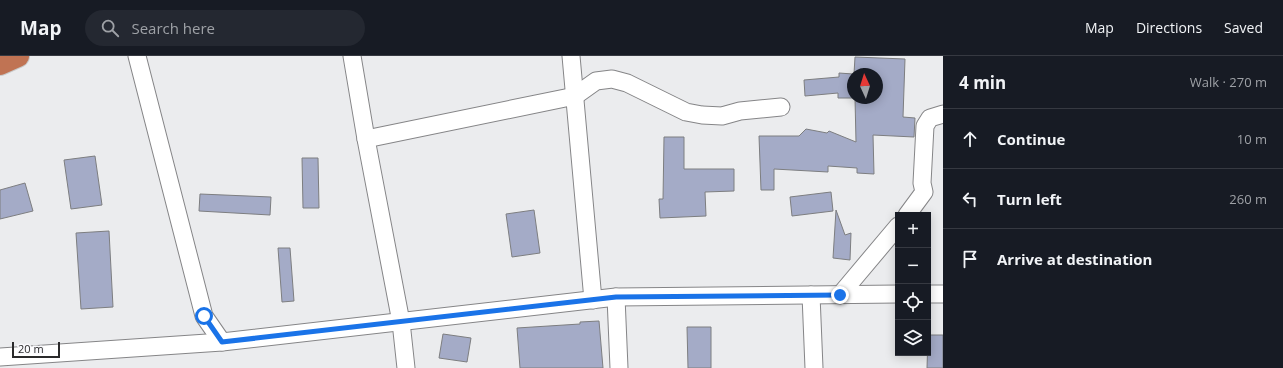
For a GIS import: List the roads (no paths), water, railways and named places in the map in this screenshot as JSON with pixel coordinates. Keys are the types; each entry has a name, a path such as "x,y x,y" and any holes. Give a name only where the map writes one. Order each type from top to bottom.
{"highway":[{"path":"0,64 18,56"}],"street":[{"path":"137,56 204,316 222,342"},
{"path":"352,56 366,139 401,322 406,368"},
{"path":"571,56 593,300"},
{"path":"366,139 575,96 596,81 612,79 627,83 686,112 702,115 722,116 740,111 781,107"},
{"path":"909,212 924,192 922,183 924,126 930,118 943,114"},
{"path":"840,295 895,230"},
{"path":"0,357 222,342 616,297 895,294"},
{"path":"931,294 943,294"},
{"path":"811,295 814,368"},
{"path":"616,297 619,368"}]}
